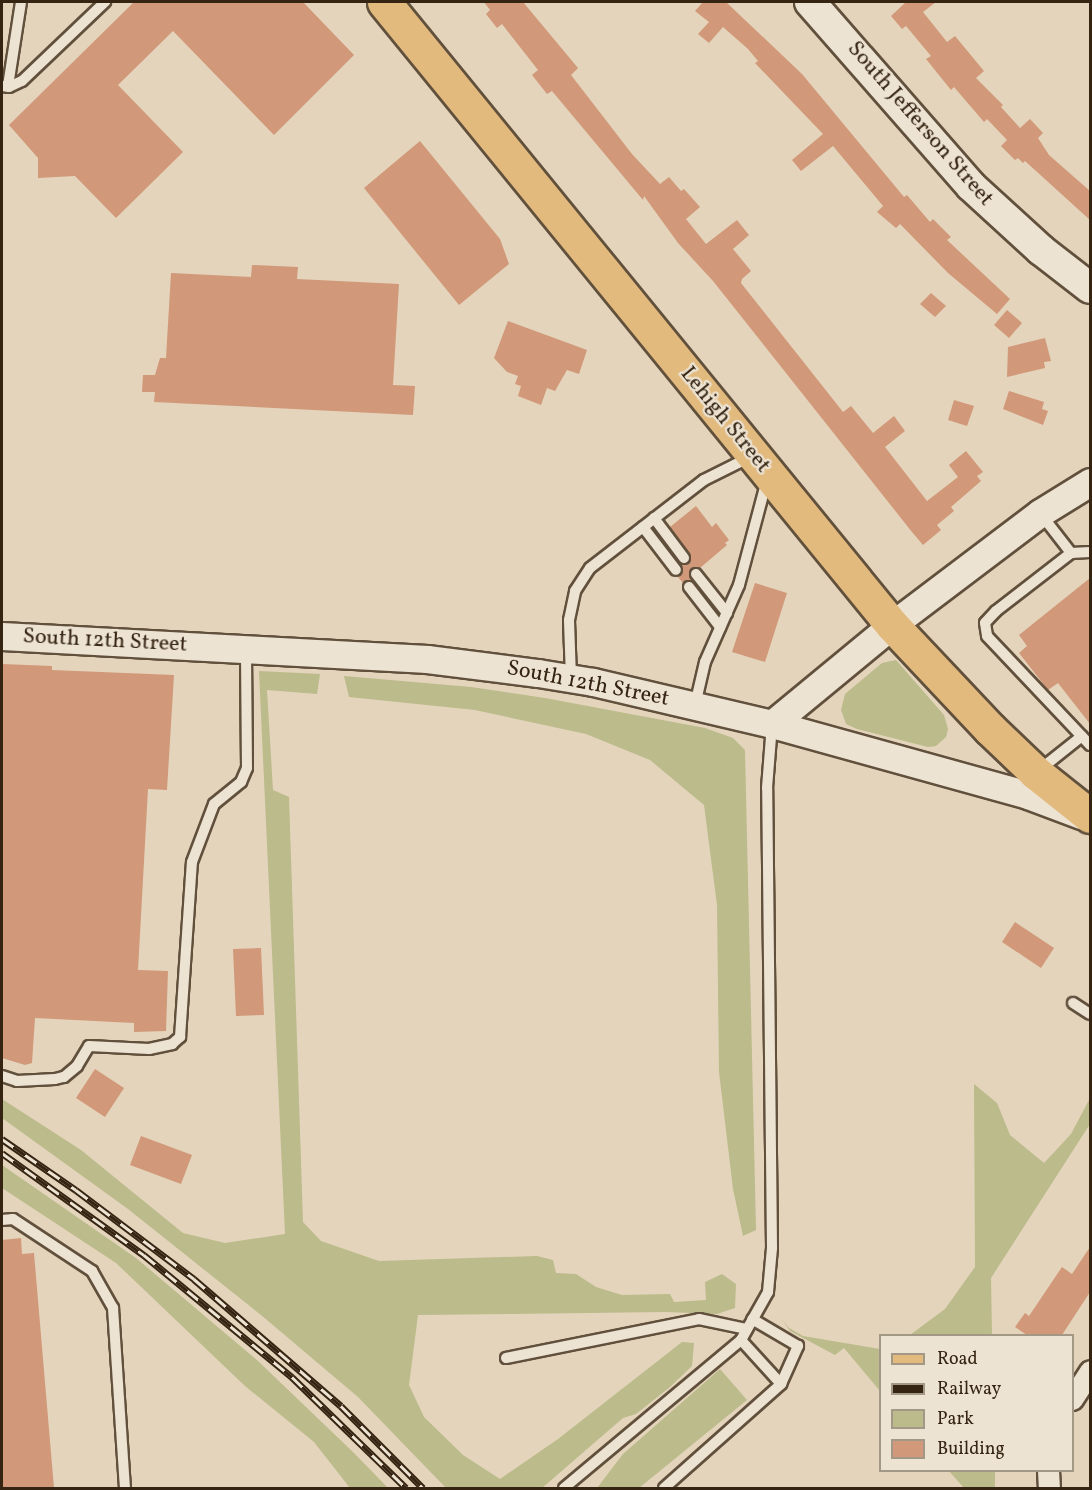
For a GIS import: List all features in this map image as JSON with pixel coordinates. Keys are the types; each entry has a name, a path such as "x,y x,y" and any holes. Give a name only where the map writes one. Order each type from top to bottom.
{"main road":[{"name":"Lehigh Street","path":"384,2 892,625 990,729 1090,818"},
{"name":"South Jefferson Street","path":"810,2 971,186 1041,250 1090,288"}],"street":[{"path":"772,724 892,625 1040,513 1090,482"},
{"name":"South 12th Street","path":"2,636 428,659 571,678 772,724 1028,795 1090,818"},
{"path":"1074,1396 1088,1379"},
{"path":"1048,1472 1050,1488"}],"lane":[{"path":"21,2 5,86 22,81 105,2"},
{"path":"571,678 569,620 575,591 590,568 704,480 761,465 738,585 705,662 695,705"},
{"path":"1040,513 1071,553"},
{"path":"654,519 684,558"},
{"path":"643,527 676,570"},
{"path":"1090,552 1087,550 1071,553 996,611 985,623 987,636 1090,745"},
{"path":"696,574 727,613"},
{"path":"689,587 720,627"},
{"path":"2,1076 17,1081 64,1077 77,1066 89,1046 149,1049 172,1044 180,1036 192,862 214,804 240,782 247,768 246,649"},
{"path":"564,1488 741,1340 768,1292 772,1248 767,788 772,724"},
{"path":"1036,772 1082,736"},
{"path":"1073,1003 1090,1014"},
{"path":"2,1220 13,1219 92,1271 113,1308 125,1488"},
{"path":"506,1358 699,1319 747,1329"},
{"path":"664,1488 781,1384 798,1346 752,1319"},
{"path":"741,1340 781,1384"}],"green space":[{"path":"896,660 944,715 948,729 946,737 936,746 928,747 857,729 846,724 841,710 845,694 882,663"},
{"path":"259,671 320,674 317,694 267,690 273,790 289,797 303,1222 321,1241 379,1261 537,1256 553,1260 556,1273 576,1274 596,1287 622,1295 670,1294 674,1302 706,1300 705,1282 722,1274 736,1284 735,1308 717,1314 666,1312 418,1315 409,1385 424,1417 463,1455 500,1479 558,1439 682,1342 694,1343 692,1366 670,1387 636,1414 623,1418 542,1488 446,1488 358,1397 261,1315 128,1209 2,1118 2,1099 81,1150 183,1233 225,1243 285,1234"},
{"path":"344,676 471,687 545,698 705,728 733,738 745,750 756,1230 743,1236 733,1189 719,1072 717,905 704,805 650,760 586,734 475,710 349,697"},
{"path":"974,1084 997,1103 1010,1135 1044,1163 1071,1134 1089,1100 1090,1124 991,1278 992,1334 911,1334 945,1309 975,1267"},
{"path":"2,1165 136,1258 258,1361 388,1488 350,1488 314,1442 245,1386 116,1263 2,1188"},
{"path":"782,1319 789,1328 803,1336 879,1349 879,1390 844,1348 835,1355 790,1331"},
{"path":"720,1369 747,1400 639,1488 597,1488 623,1454"},
{"path":"950,1472 995,1472 995,1488 964,1488"}],"building":[{"path":"134,2 303,2 354,55 274,135 173,31 118,85 183,152 116,218 75,176 38,178 38,158 9,125"},
{"path":"484,2 523,2 578,68 571,75 632,154 660,184 669,177 681,191 684,189 700,207 686,219 706,244 737,220 749,235 733,249 751,271 741,283 843,412 851,406 873,433 894,416 905,431 885,447 927,501 958,477 949,465 966,451 983,472 977,476 981,481 951,507 954,511 937,525 941,530 923,545 713,281 678,243 644,196 643,200 552,91 547,94 532,75 538,70 502,24 497,28 486,14 490,10"},
{"path":"703,2 726,2 802,74 904,197 907,195 930,222 933,219 951,237 947,240 1010,299 997,314 948,273 900,224 896,228 877,212 883,206 833,146 801,171 792,160 823,134 755,63 758,61 748,49 723,27 709,43 698,34 709,22 695,11"},
{"path":"906,2 936,2 923,12 947,42 955,36 984,71 976,78 1003,105 1001,107 1020,128 1030,119 1043,133 1038,138 1049,155 1090,191 1090,220 1025,161 1023,163 1018,158 1015,160 1001,146 1007,140 987,119 984,122 954,87 951,90 926,59 931,56 906,26 902,29 891,16"},
{"path":"420,141 500,239 509,264 459,305 364,188"},
{"path":"252,265 298,267 297,279 399,284 393,385 415,386 413,415 154,402 155,392 142,392 143,375 155,375 160,358 166,358 171,273 251,277"},
{"path":"931,293 946,306 935,317 920,304"},
{"path":"1007,310 1022,323 1009,338 994,325"},
{"path":"508,321 587,350 579,374 567,370 555,391 547,388 541,405 518,396 521,386 515,384 518,376 507,372 494,358"},
{"path":"1045,338 1051,361 1044,362 1045,368 1007,377 1008,347"},
{"path":"1009,391 1044,402 1042,409 1048,411 1043,425 1003,409"},
{"path":"954,400 974,406 967,426 948,420"},
{"path":"696,506 712,527 716,523 729,540 725,543 727,545 700,568 691,569 689,575 691,580 683,583 678,577 683,572 682,565 689,564 691,557 670,527"},
{"path":"1090,578 1090,724 1058,683 1048,690 1019,653 1027,646 1019,635"},
{"path":"755,583 787,593 765,662 732,652"},
{"path":"2,664 52,666 52,670 174,675 167,790 148,789 138,970 168,971 166,1031 134,1032 134,1023 35,1018 32,1063 25,1065 2,1058"},
{"path":"1015,922 1054,948 1041,968 1002,942"},
{"path":"261,948 264,1015 236,1016 233,949"},
{"path":"95,1069 124,1088 105,1117 76,1098"},
{"path":"141,1136 192,1155 181,1184 130,1165"},
{"path":"21,1238 22,1254 34,1253 54,1488 2,1488 2,1240"},
{"path":"1090,1247 1090,1292 1063,1334 1026,1334 1015,1327 1025,1313 1029,1316 1062,1267 1072,1274"}],"railway":[{"path":"2,1139 76,1190 194,1279 341,1406 423,1488"},
{"path":"2,1153 144,1255 292,1377 406,1488"}]}
